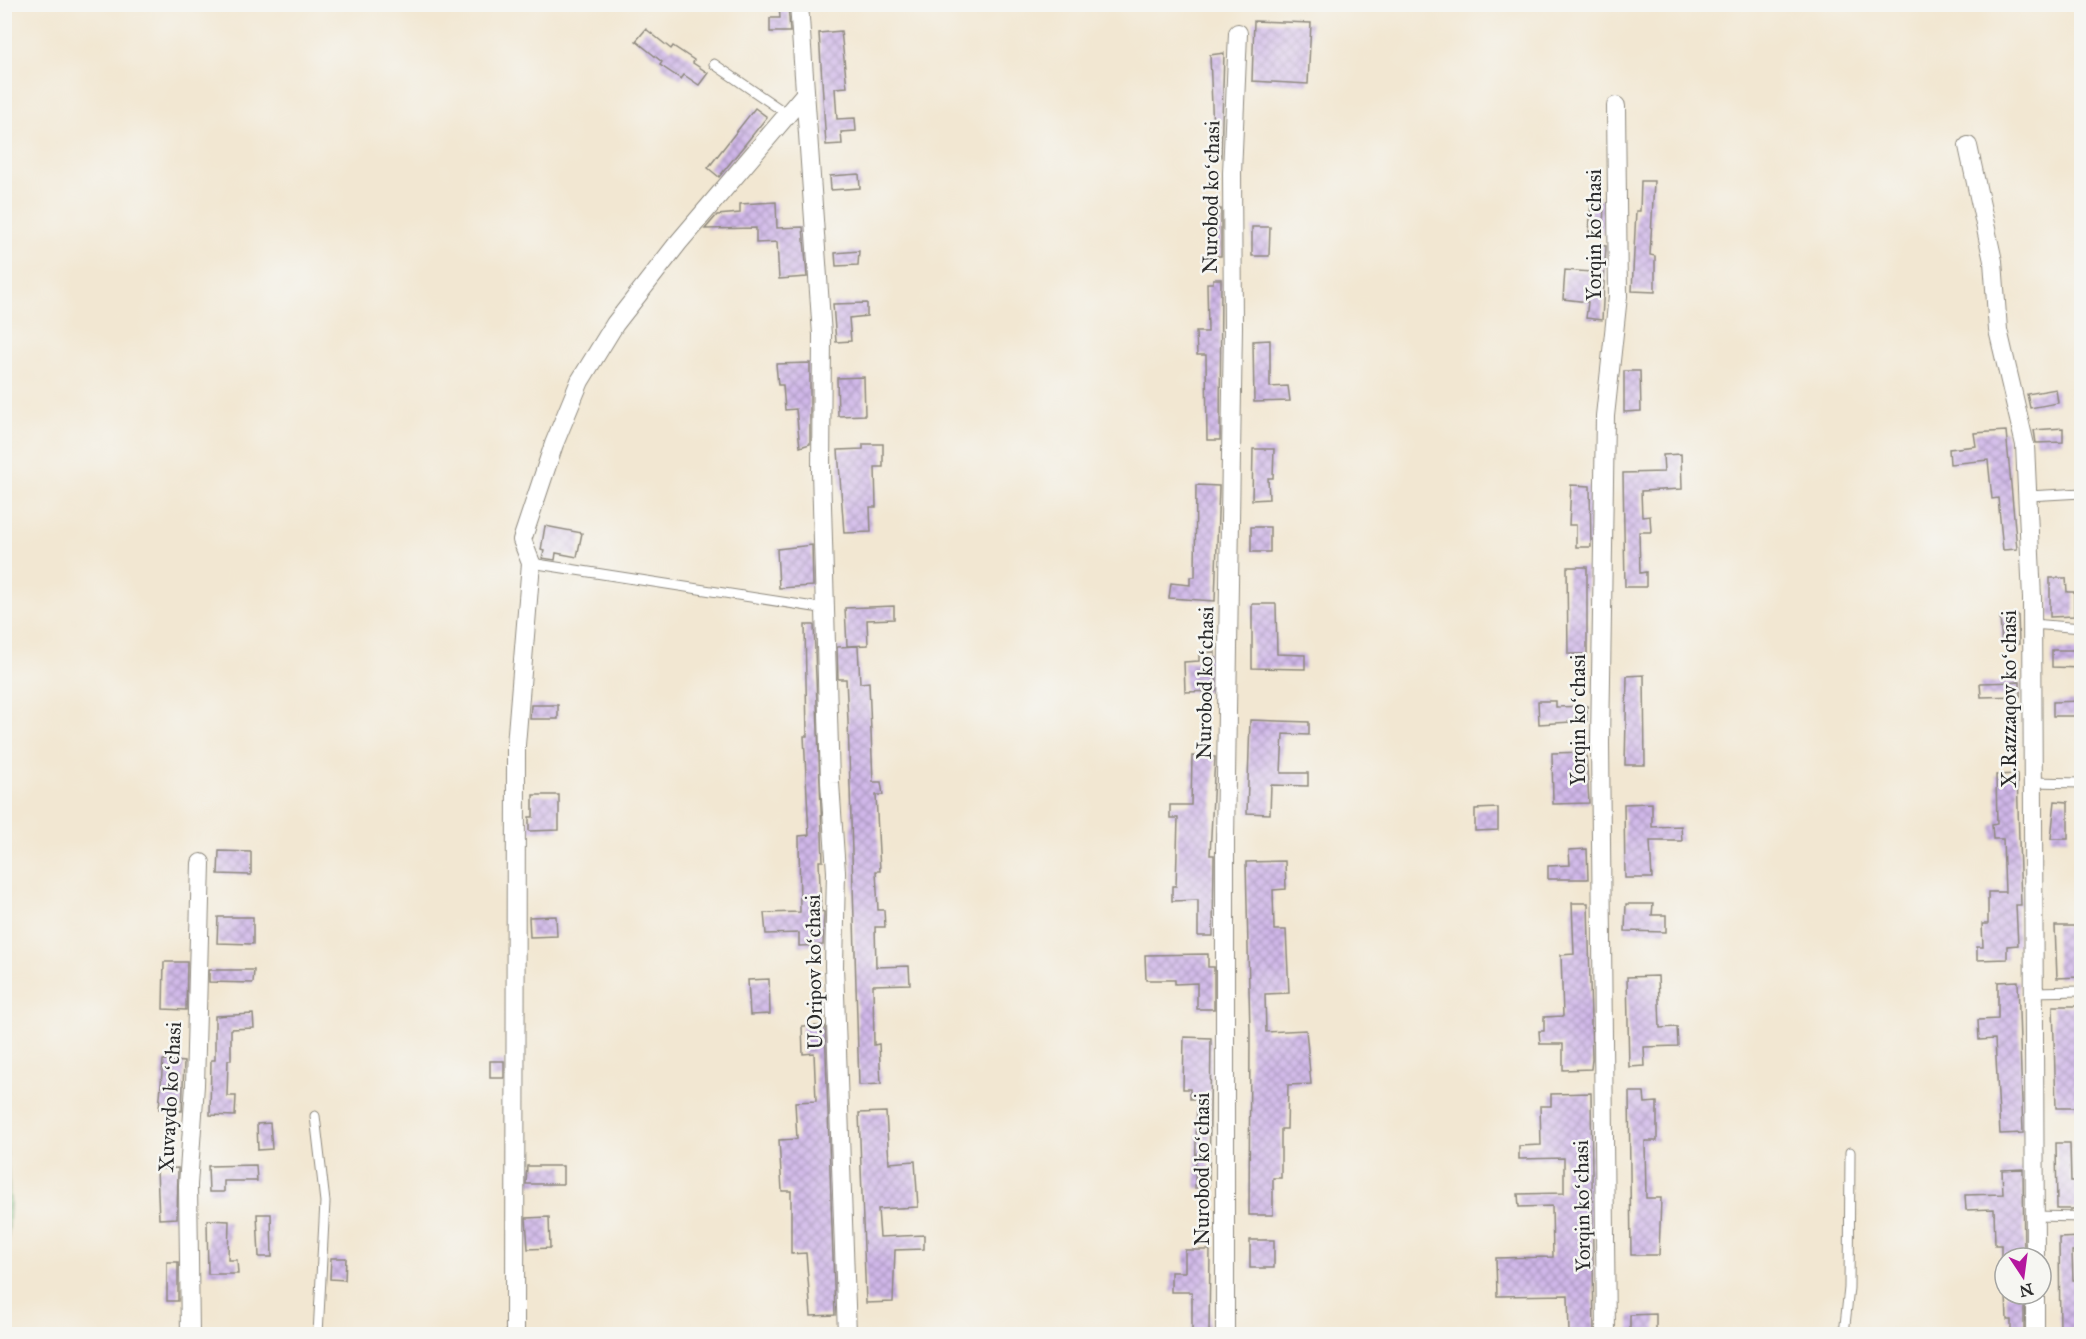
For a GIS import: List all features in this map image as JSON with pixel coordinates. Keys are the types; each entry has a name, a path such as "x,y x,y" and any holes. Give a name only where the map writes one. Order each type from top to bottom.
{"street":[{"name":"U.Oripov koʻchasi","path":"799,4 822,334 821,471 827,609 830,783 836,872 834,966 847,1335"},
{"name":"Nurobod koʻchasi","path":"1225,1335 1224,840 1233,327 1232,173 1238,33"},
{"path":"514,1335 516,745 531,563 522,540 554,444 580,381 615,324 678,243 804,95"},
{"name":"Yorqin koʻchasi","path":"1606,1335 1600,743 1605,416 1618,296 1616,106"},
{"name":"X.Razzaqov koʻchasi","path":"1968,146 1993,261 1998,330 2025,445 2032,624 2035,1246"},
{"name":"Xuvaydo koʻchasi","path":"190,1335 188,1185 195,1085 201,863"},
{"path":"2035,1306 2035,1335"}],"lane":[{"path":"714,64 788,114"},
{"path":"2028,496 2082,493"},
{"path":"531,563 827,609"},
{"path":"2032,624 2082,628"},
{"path":"2032,782 2082,783"},
{"path":"2033,992 2082,991"},
{"path":"315,1116 325,1202 318,1335"},
{"path":"1844,1335 1849,1288 1850,1152"},
{"path":"2035,1216 2082,1216"}],"green space":[{"path":"5,1133 10,1204 5,1285"}],"building":[{"path":"779,4 788,4 790,32 770,32 770,18 780,18"},
{"path":"1254,21 1311,23 1308,84 1252,81"},
{"path":"646,29 671,49 673,46 694,60 693,63 708,73 699,85 684,75 681,79 660,65 662,62 636,41"},
{"path":"841,31 847,87 835,88 837,119 855,118 856,131 841,132 842,144 826,145 819,33"},
{"path":"1224,53 1221,157 1214,157 1210,55"},
{"path":"755,108 767,117 719,177 708,168"},
{"path":"859,174 860,188 831,190 830,176"},
{"path":"1641,181 1654,181 1650,255 1655,256 1655,292 1632,291 1636,211 1640,211"},
{"path":"1591,200 1604,200 1603,233 1589,232"},
{"path":"776,202 777,228 803,227 807,277 779,279 777,242 756,243 756,228 705,229 717,215 740,213 740,204"},
{"path":"1209,209 1221,209 1221,256 1209,256"},
{"path":"1252,227 1270,227 1269,256 1252,256"},
{"path":"1593,245 1606,246 1602,320 1586,318 1588,302 1563,299 1565,270 1591,272"},
{"path":"859,251 858,265 836,266 835,253"},
{"path":"1213,279 1221,279 1220,440 1207,440 1206,355 1197,355 1196,332 1208,332 1207,283 1213,283"},
{"path":"867,303 867,316 849,318 851,341 836,342 833,304"},
{"path":"1270,340 1270,387 1288,386 1290,401 1254,402 1253,341"},
{"path":"810,363 810,444 800,447 796,409 785,410 783,385 778,385 776,364"},
{"path":"1624,371 1640,371 1641,411 1624,412"},
{"path":"864,377 865,415 838,416 837,378"},
{"path":"2056,389 2058,403 2030,408 2027,394"},
{"path":"2063,428 2063,442 2036,443 2034,430"},
{"path":"2006,431 2017,549 2003,550 1998,498 1992,499 1988,460 1950,464 1949,449 1976,446 1974,433"},
{"path":"863,444 883,444 883,467 875,467 876,507 870,507 871,532 844,533 838,450 863,449"},
{"path":"1253,449 1274,449 1273,478 1268,478 1269,499 1252,500"},
{"path":"1681,454 1682,489 1641,491 1642,517 1650,516 1651,532 1639,532 1640,573 1646,572 1646,587 1625,587 1623,473 1664,472 1663,455"},
{"path":"1196,485 1219,486 1215,601 1169,598 1171,583 1190,585 1190,577 1195,577"},
{"path":"1571,485 1590,486 1591,547 1576,547 1576,525 1569,525"},
{"path":"545,526 582,533 577,557 556,553 555,560 542,558"},
{"path":"1251,527 1270,527 1270,552 1251,552"},
{"path":"812,545 813,586 779,588 777,549"},
{"path":"1567,567 1587,567 1587,654 1568,654"},
{"path":"2050,578 2066,578 2067,592 2074,592 2074,616 2050,617"},
{"path":"1252,604 1276,604 1277,654 1305,655 1305,669 1252,668"},
{"path":"894,606 894,619 867,620 868,645 847,646 845,608"},
{"path":"2018,615 2019,644 2002,645 2000,616"},
{"path":"805,625 814,625 823,861 819,861 821,911 824,912 823,945 799,946 799,933 766,934 764,913 800,912 799,836 809,835 804,736 807,736"},
{"path":"858,646 860,683 869,682 873,782 881,782 883,795 876,795 880,871 876,871 878,910 884,910 885,927 875,927 876,967 909,966 910,984 873,985 874,1045 879,1044 881,1084 859,1085 846,679 838,679 837,647"},
{"path":"2052,650 2082,650 2082,668 2052,667"},
{"path":"1215,652 1216,691 1185,692 1184,662 1199,661 1199,653"},
{"path":"1644,675 1645,765 1625,765 1627,676"},
{"path":"2020,682 2020,696 1981,697 1980,683"},
{"path":"1538,701 1556,701 1556,707 1587,706 1587,721 1539,724"},
{"path":"2080,701 2080,716 2053,716 2053,702"},
{"path":"531,705 558,705 558,719 530,719"},
{"path":"1250,720 1309,722 1309,735 1283,734 1281,773 1308,773 1308,786 1271,785 1270,814 1247,813"},
{"path":"1586,752 1589,803 1553,804 1552,753"},
{"path":"1192,756 1215,757 1210,855 1214,855 1213,936 1198,936 1198,900 1172,901 1172,886 1176,886 1178,818 1170,818 1170,805 1191,805"},
{"path":"2017,774 2021,905 2016,905 2018,945 2007,946 2007,959 1977,960 1977,947 1983,947 1982,924 1988,924 1988,892 2005,892 2003,839 1993,839 1992,825 1997,824 1996,775"},
{"path":"533,795 559,795 559,830 529,831 529,817 533,817"},
{"path":"2055,801 2068,802 2068,839 2051,839"},
{"path":"1652,803 1652,827 1681,826 1682,841 1650,841 1652,878 1625,878 1624,804"},
{"path":"1498,808 1498,830 1475,831 1475,809"},
{"path":"1587,849 1588,879 1548,879 1548,866 1570,865 1569,850"},
{"path":"219,851 251,852 251,875 218,874"},
{"path":"1285,861 1286,889 1273,890 1274,930 1286,930 1289,993 1265,994 1266,1032 1306,1030 1311,1084 1288,1085 1287,1129 1281,1129 1281,1178 1273,1178 1273,1215 1249,1215 1250,1032 1246,862"},
{"path":"1572,903 1588,903 1592,1059 1591,1069 1563,1070 1563,1044 1540,1044 1539,1031 1544,1031 1544,1017 1563,1016 1561,955 1574,954"},
{"path":"1626,904 1653,904 1652,915 1666,915 1666,932 1625,931"},
{"path":"556,916 557,936 530,937 529,917"},
{"path":"218,917 253,917 253,944 217,943"},
{"path":"2055,926 2078,926 2079,977 2057,978"},
{"path":"1208,954 1208,967 1214,967 1214,1009 1197,1009 1197,983 1175,984 1175,980 1146,980 1145,955"},
{"path":"164,962 187,962 186,1010 163,1009"},
{"path":"209,970 254,970 253,983 209,982"},
{"path":"1658,976 1660,1028 1677,1027 1678,1046 1644,1047 1645,1066 1629,1067 1627,977"},
{"path":"769,979 770,1014 750,1015 748,980"},
{"path":"2018,981 2023,1133 2000,1134 1995,1039 1979,1040 1978,1020 1998,1019 1998,982"},
{"path":"2053,1006 2082,1006 2082,1108 2056,1108"},
{"path":"253,1014 254,1028 231,1029 231,1060 228,1060 227,1096 236,1096 235,1116 210,1115 211,1060 215,1060 215,1016"},
{"path":"802,1026 825,1026 835,1315 811,1316 806,1253 791,1254 791,1191 782,1191 779,1140 797,1139 795,1102 816,1101 814,1053 803,1054"},
{"path":"1184,1037 1211,1038 1209,1188 1195,1188 1197,1099 1190,1099 1190,1089 1183,1089"},
{"path":"163,1060 184,1062 182,1111 159,1109"},
{"path":"490,1061 504,1061 504,1078 490,1078"},
{"path":"1629,1092 1644,1092 1645,1103 1657,1102 1657,1141 1645,1141 1646,1198 1661,1198 1659,1255 1631,1255"},
{"path":"1591,1093 1594,1335 1569,1335 1568,1295 1497,1296 1496,1258 1553,1257 1552,1206 1519,1207 1518,1194 1564,1193 1564,1158 1519,1159 1519,1146 1541,1145 1540,1106 1551,1106 1551,1094"},
{"path":"886,1112 889,1163 915,1161 918,1207 878,1209 880,1237 924,1235 924,1249 895,1250 893,1302 866,1303 859,1113"},
{"path":"270,1123 272,1149 258,1150 257,1124"},
{"path":"2056,1143 2070,1143 2071,1181 2082,1181 2082,1209 2057,1209"},
{"path":"256,1165 257,1181 224,1181 224,1192 209,1192 208,1166"},
{"path":"527,1166 563,1166 563,1184 526,1184"},
{"path":"178,1168 177,1218 159,1219 157,1169"},
{"path":"2023,1169 2024,1246 1995,1245 1994,1209 1966,1210 1965,1195 2003,1194 2002,1170"},
{"path":"257,1214 271,1214 272,1257 259,1257"},
{"path":"549,1217 550,1248 528,1249 526,1218"},
{"path":"207,1220 229,1221 228,1260 237,1260 238,1274 208,1274"},
{"path":"2082,1237 2082,1251 2072,1251 2073,1280 2080,1280 2081,1335 2060,1335 2059,1238"},
{"path":"1250,1240 1274,1240 1274,1268 1250,1268"},
{"path":"1185,1250 1210,1250 1209,1335 1192,1335 1192,1292 1171,1292 1171,1272 1185,1272"},
{"path":"331,1258 346,1258 345,1280 330,1279"},
{"path":"167,1262 178,1262 178,1301 167,1301"},
{"path":"2006,1306 2024,1306 2024,1335 2011,1335 2011,1320 2007,1320"},
{"path":"1656,1314 1656,1335 1630,1335 1630,1315"}]}
